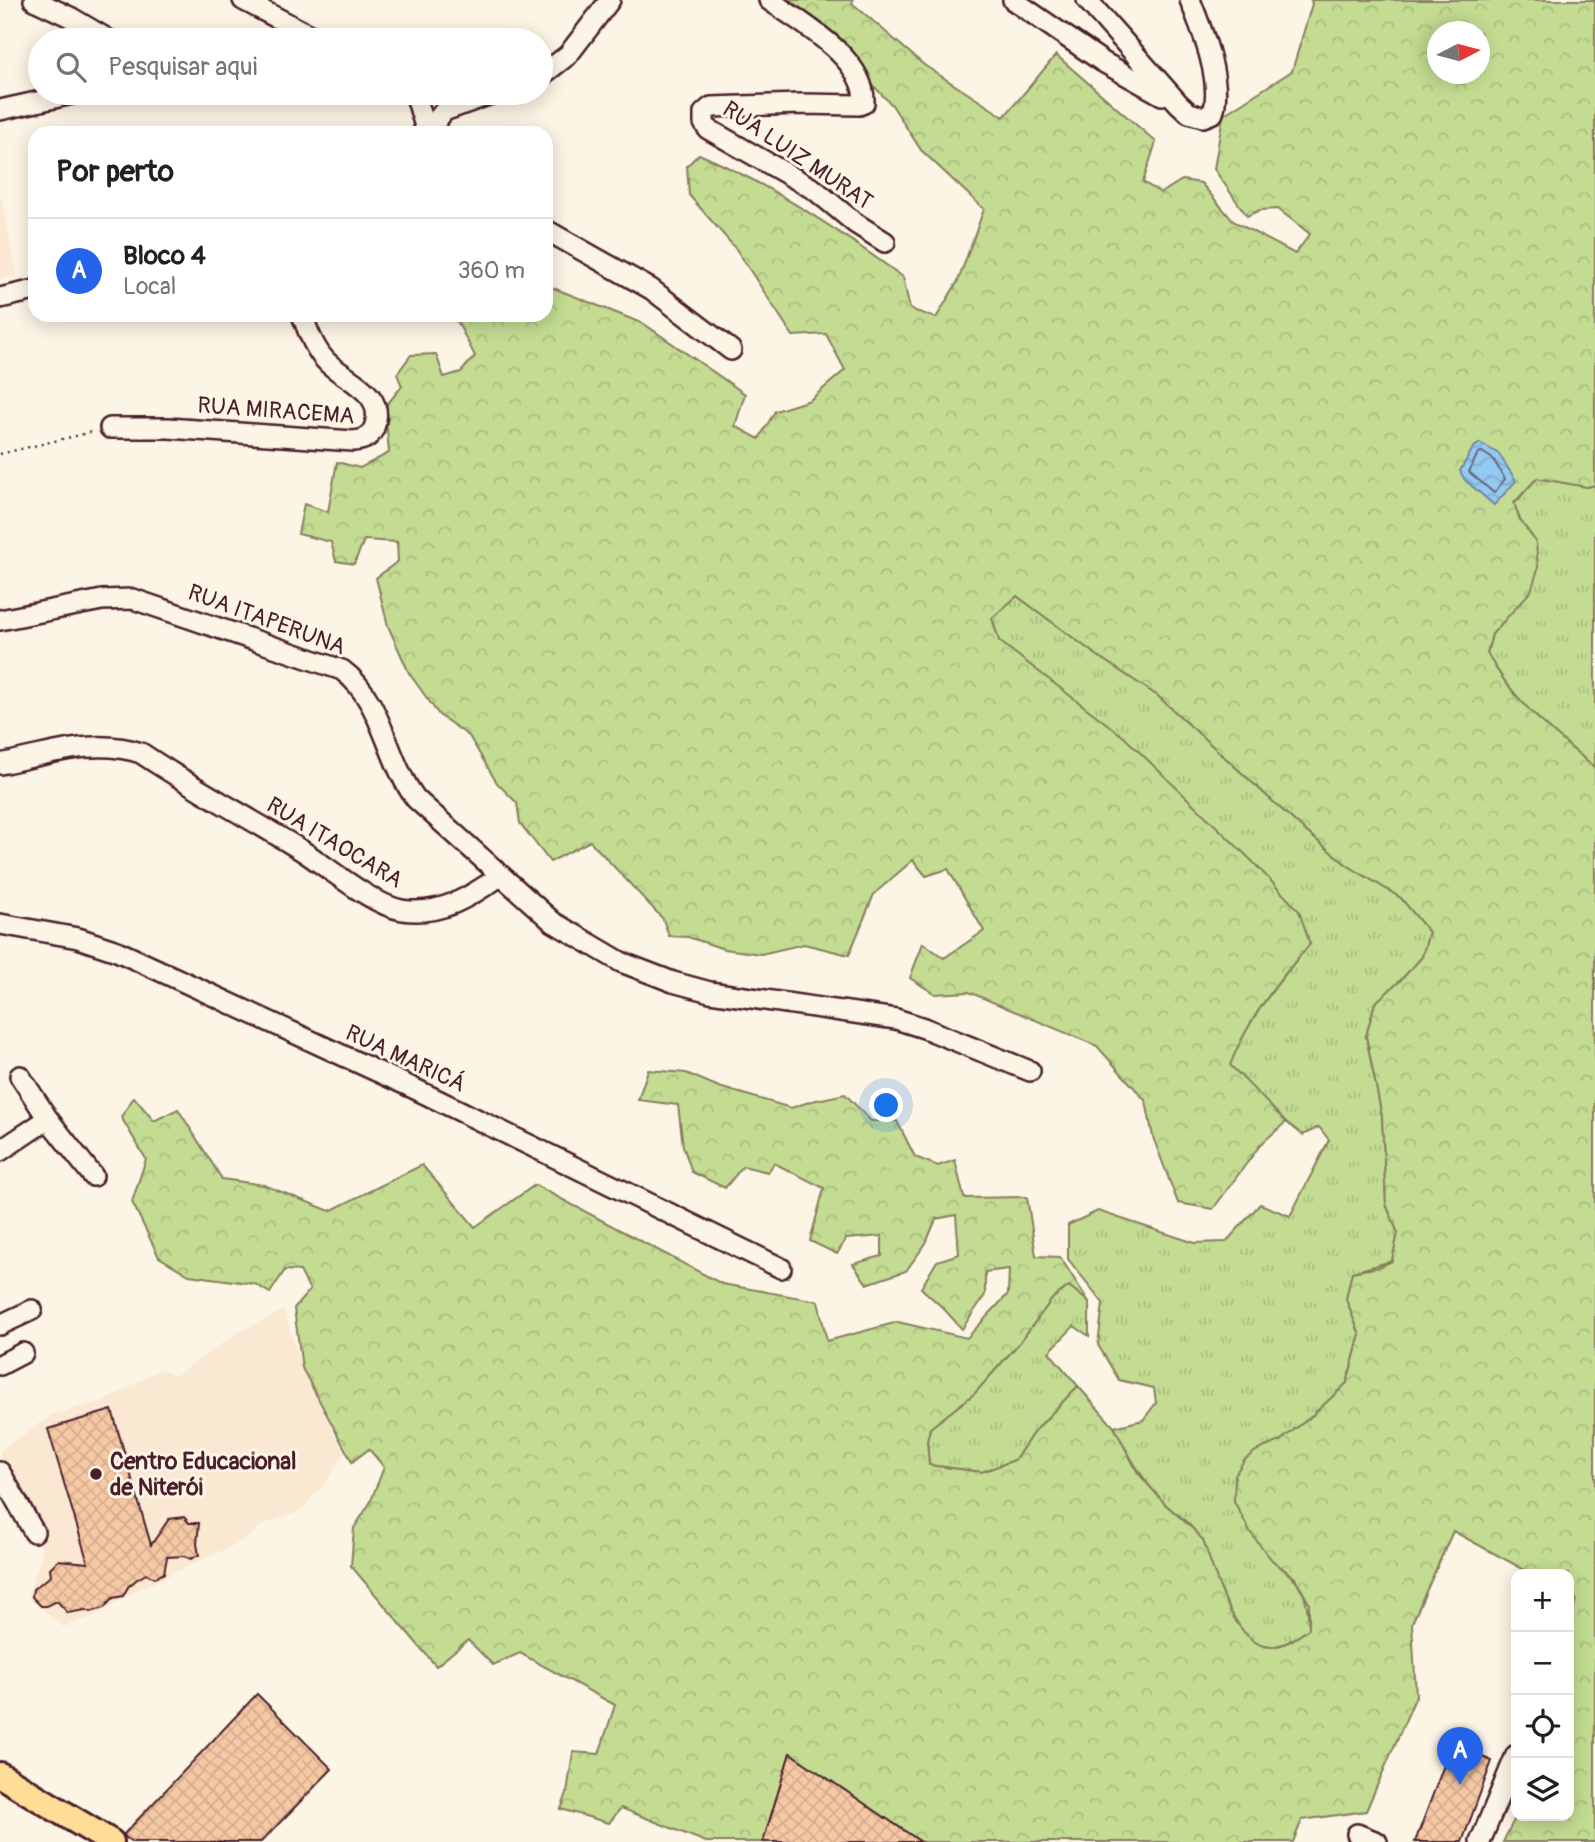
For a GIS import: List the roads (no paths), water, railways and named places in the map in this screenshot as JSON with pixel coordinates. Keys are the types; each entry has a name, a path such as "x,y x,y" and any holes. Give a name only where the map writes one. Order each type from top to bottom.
{"main road":[{"path":"0,1774 111,1842"}],"street":[{"path":"34,0 89,28"},
{"path":"243,0 296,28"},
{"path":"553,67 568,55 610,0"},
{"name":"RUA LUIZ MURAT","path":"769,0 849,60 864,96 864,103 859,106 801,104 711,107 704,113 704,123 708,129 816,190 847,217 885,242"},
{"path":"1013,0 1103,61 1198,118 1209,116 1214,108 1215,97 1207,45 1190,0"},
{"path":"1087,0 1178,104"},
{"path":"0,110 28,104"},
{"path":"419,105 425,126"},
{"path":"432,126 444,111 461,105"},
{"path":"553,234 651,289 731,351"},
{"path":"0,298 28,292"},
{"name":"RUA MIRACEMA","path":"110,428 168,428 365,440 372,434 376,423 370,394 327,363 310,337 305,322"},
{"name":"RUA ITAPERUNA","path":"0,620 102,600 132,599 342,670 361,686 402,778 416,799 500,876"},
{"name":"RUA ITAOCARA","path":"0,764 96,745 141,753 302,851 376,900 400,910 434,910 452,905 500,876"},
{"path":"500,876 553,922 621,962 673,982 733,996 896,1018 1030,1071"},
{"name":"RUA MARICÁ","path":"0,924 78,938 117,951 413,1088 781,1268"},
{"path":"20,1076 48,1119 93,1176"},
{"path":"0,1150 48,1119"},
{"path":"0,1325 32,1310"},
{"path":"0,1365 23,1353"},
{"path":"0,1472 34,1532"},
{"path":"1480,1842 1515,1758"},
{"path":"1357,1834 1377,1842"}],"water":[{"path":"1480,443 1499,454 1516,481 1494,505 1465,480 1460,471 1473,448"}],"place":[{"name":"Centro Educacional de Niterói","path":"96,1474"},
{"name":"Bloco 4","path":"1460,1785"}]}
